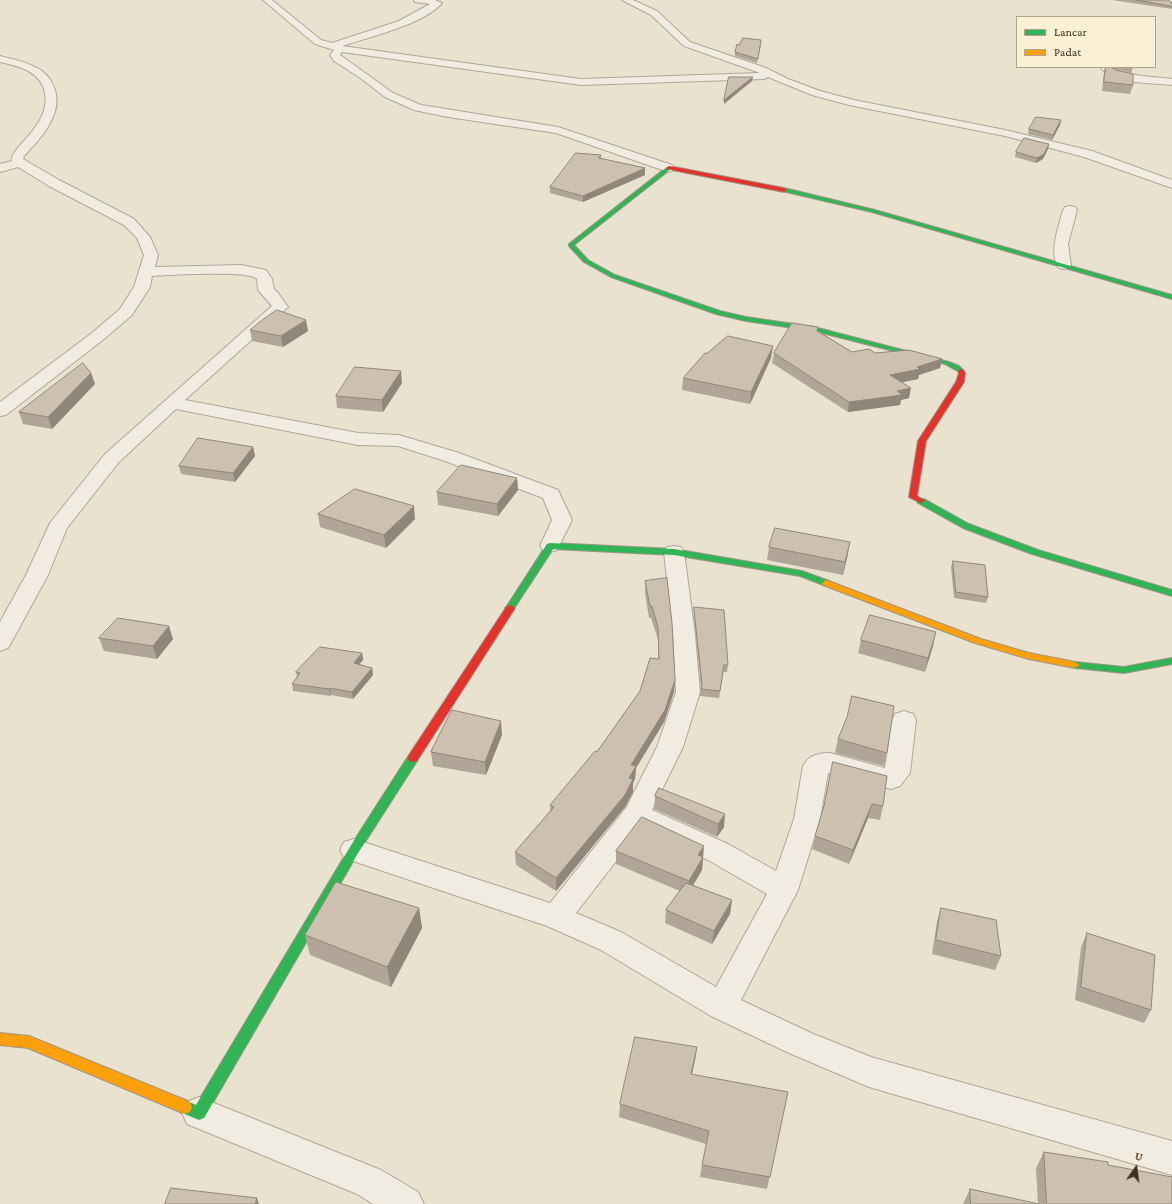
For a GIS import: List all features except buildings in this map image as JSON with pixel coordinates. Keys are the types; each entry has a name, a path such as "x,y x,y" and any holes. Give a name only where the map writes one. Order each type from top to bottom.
{"street":[{"path":"336,48 407,20 432,8 438,3 418,0"},
{"path":"626,0 654,13 688,44 834,99 905,114 1005,132 1088,154 1172,184"},
{"path":"272,2 314,40 336,48 581,82 773,76"},
{"path":"336,48 335,55 338,59 363,75 389,95 418,108 448,114 558,130 668,168 769,187 873,211 1172,297"},
{"path":"0,59 27,66 40,72 47,81 50,92 51,105 46,119 18,155 17,160 54,183 129,222 143,237 151,255 142,287 126,312 98,336 0,410"},
{"path":"1106,68 1112,73 1128,77 1172,82"},
{"path":"0,168 20,163"},
{"path":"668,168 571,244 578,254 597,268 613,276 731,316 814,329 947,362 957,367 962,373 960,382 922,441 913,497 966,526 1035,552 1172,593"},
{"path":"1064,266 1061,244 1070,210"},
{"path":"0,643 37,575 57,527 112,458 280,307 273,296 266,290 265,279 260,273 248,270 146,272"},
{"path":"172,403 358,439 399,441 452,457 526,483 551,494 562,520 550,546 354,850 199,1113"},
{"path":"550,546 674,552 802,574 978,640 1029,656 1084,667 1124,670 1172,661"},
{"path":"556,916 636,815 670,748 688,692 684,635 674,552"},
{"path":"722,1006 784,890 807,819 816,766 821,763 830,763 891,779 897,773 904,720"},
{"path":"636,815 718,852 784,890"},
{"path":"354,850 556,916 611,941 722,1006 800,1043 869,1072 1172,1158"},
{"path":"0,1040 11,1039 29,1042 369,1182 406,1204"}],"traffic: fast":[{"path":"669,168 571,245 586,261 613,276 718,313 746,319 814,329 947,363 957,367 961,371"},
{"path":"784,190 873,211 1172,297"},
{"path":"921,501 966,526 1035,552 1172,593"},
{"path":"510,608 550,546 674,552 802,574 826,583"},
{"path":"1075,665 1124,670 1172,661"},
{"path":"185,1107 199,1113 354,850 413,758"}],"traffic: slow":[{"path":"826,583 978,641 1029,656 1075,665"},
{"path":"0,1039 29,1042 185,1107"}],"traffic: jam":[{"path":"669,168 784,190"},
{"path":"921,501 913,497 922,441 960,382 961,371"},
{"path":"413,758 510,608"}]}
